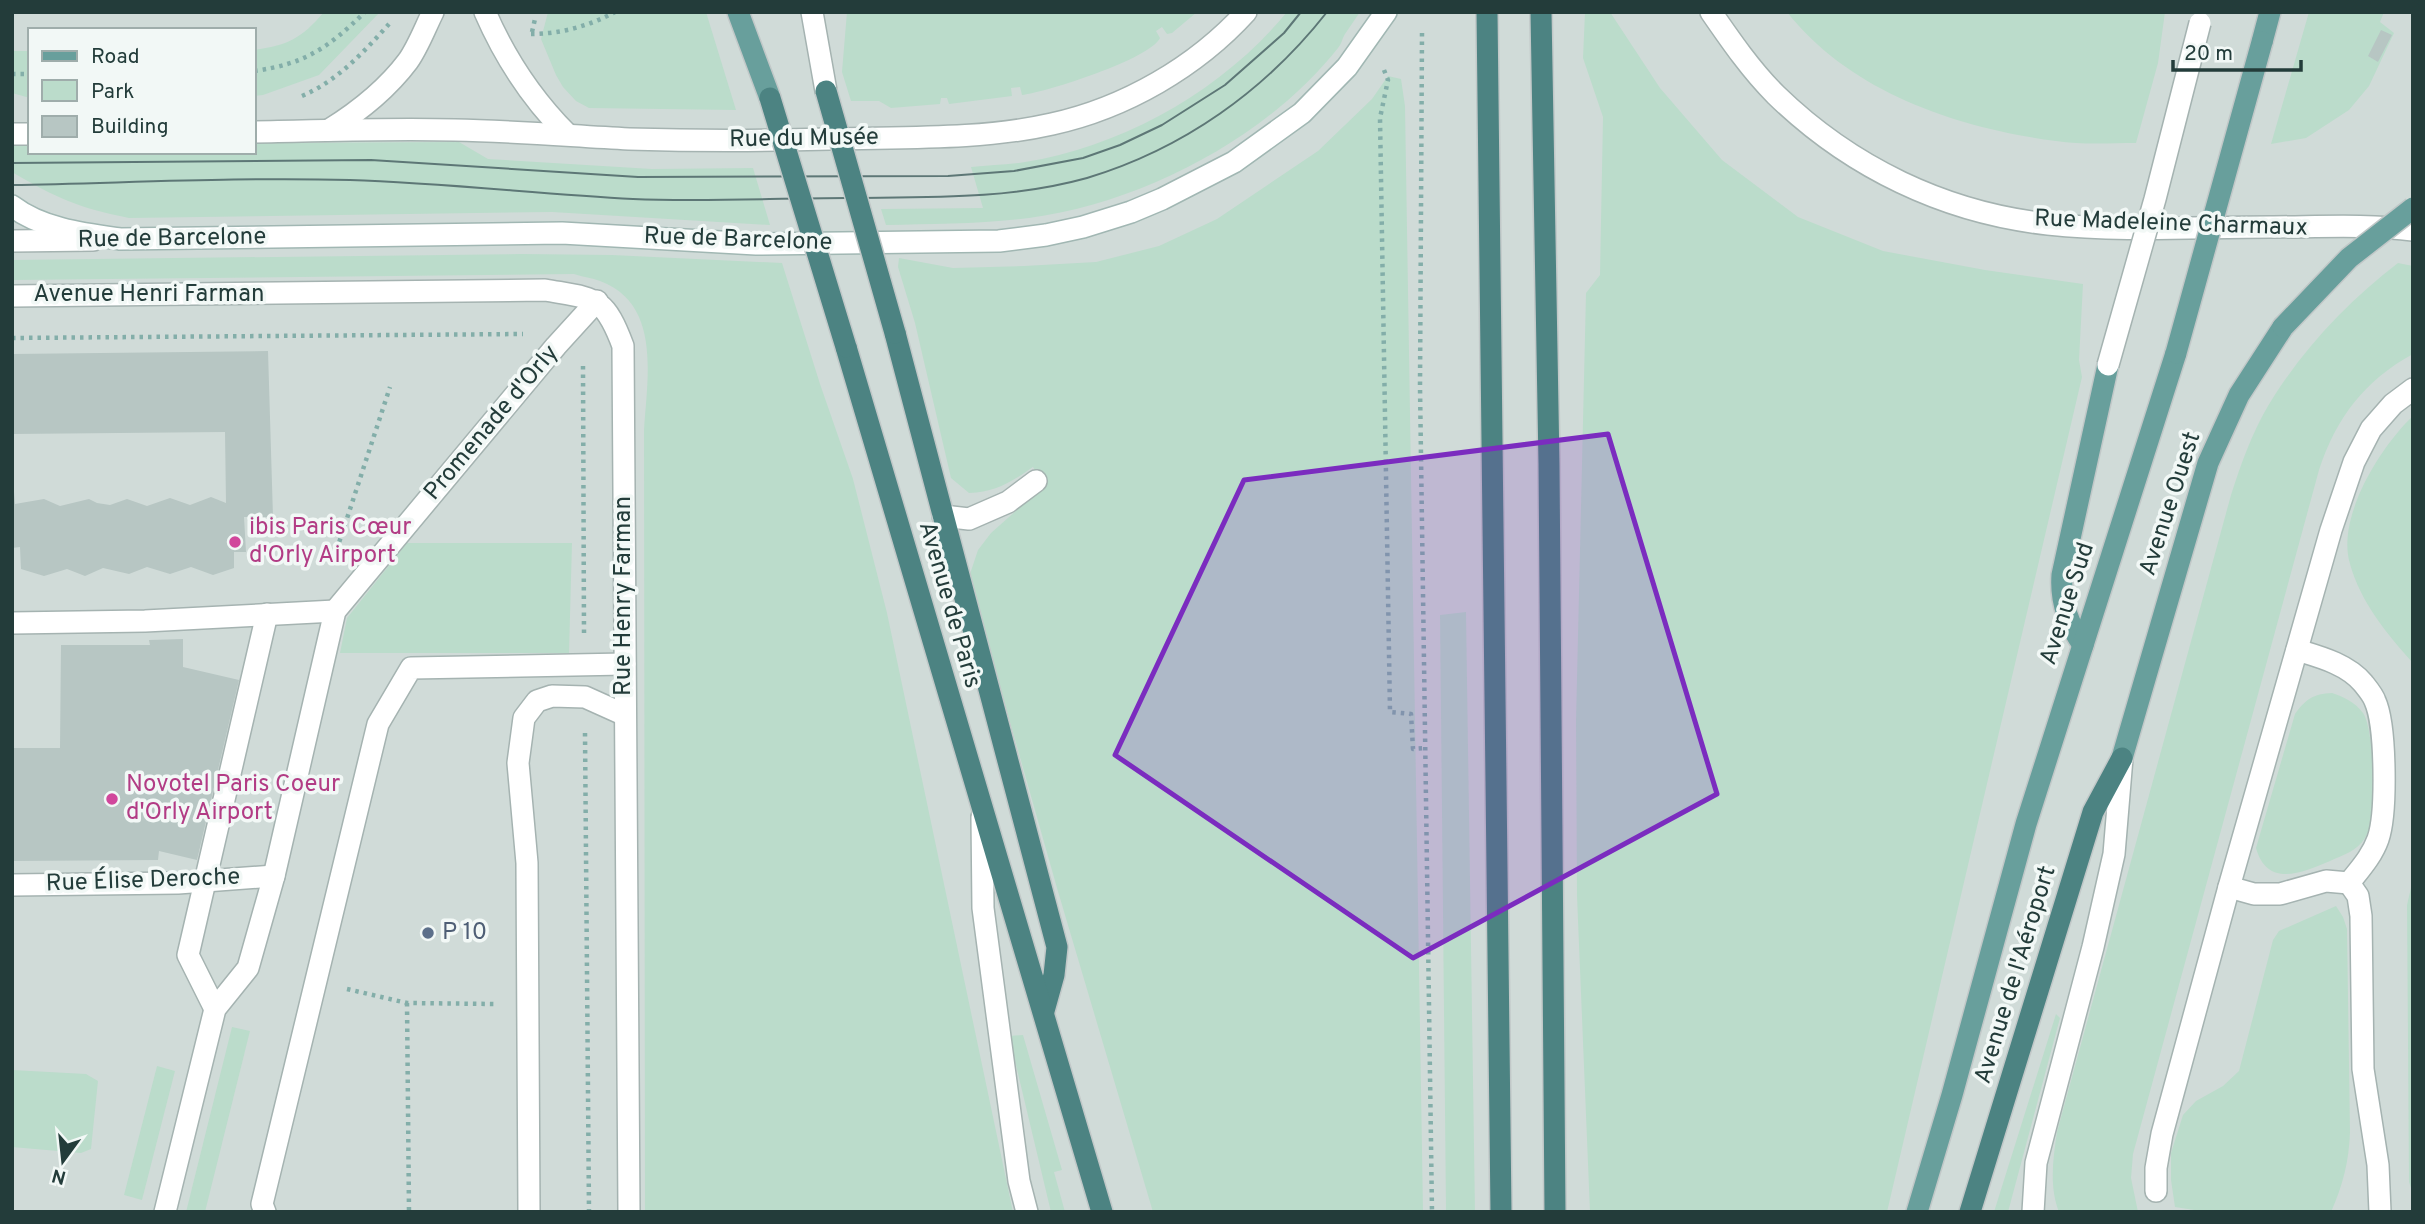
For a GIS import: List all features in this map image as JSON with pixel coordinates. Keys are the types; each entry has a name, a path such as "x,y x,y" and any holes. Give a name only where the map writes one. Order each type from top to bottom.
{"highway":[{"path":"1487,12 1501,1212"},
{"path":"1541,12 1549,492 1555,1212"},
{"path":"825,92 895,333 1057,947 1054,975 1044,1013"},
{"name":"Avenue de Paris","path":"770,98 1102,1212"},
{"name":"Avenue de l'Aéroport","path":"1970,1212 2093,812 2122,758"}],"main road":[{"path":"737,12 770,98"},
{"name":"Avenue de Paris","path":"751,12 770,98"},
{"name":"Avenue Sud","path":"1917,1212 2026,824 2176,353 2270,12"},
{"name":"Avenue Ouest","path":"2122,758 2208,463 2239,395 2283,327 2349,258 2413,208"},
{"path":"2083,645 2074,633 2064,609 2062,575 2108,365"}],"street":[{"path":"327,131 350,117 408,61 433,12"},
{"path":"485,12 528,89 546,113 567,134"},
{"path":"812,12 825,92"},
{"name":"Rue du Musée","path":"256,132 452,130 734,141 896,138 1014,131 1055,123 1094,110 1170,76 1227,34 1246,12"},
{"name":"Rue de Barcelone","path":"12,241 562,233 756,244 838,244 999,241 1046,235 1083,228 1131,212 1234,162 1302,113 1348,67 1386,12"},
{"name":"Rue Madeleine Charmaux","path":"1711,12 1741,55 1776,94 1815,129 1856,159 1936,198 1987,213 2047,224 2413,230"},
{"path":"2108,365 2155,199 2202,16"},
{"path":"12,206 22,213 72,232 120,239"},
{"name":"Avenue Henri Farman","path":"12,296 545,290 597,301"},
{"name":"Promenade d'Orly","path":"164,1212 215,1009 248,968 274,876 335,611 566,334 597,301"},
{"name":"Rue Henry Farman","path":"597,301 613,319 623,346 629,1212"},
{"path":"2156,1191 2156,1168 2162,1134 2331,530 2354,462 2371,429 2393,404 2413,390"},
{"path":"943,516 969,519 1008,502 1035,481"},
{"path":"12,623 145,621 335,611"},
{"path":"215,1009 188,955 268,614"},
{"path":"2297,650 2340,665 2362,681 2375,700 2381,724 2383,814 2378,839 2367,860 2349,883"},
{"path":"265,1212 262,1204 378,724 411,668 625,664"},
{"path":"529,1212 527,863 519,763 524,718 544,697 585,697 625,715"},
{"path":"2022,1212 2114,854 2122,758"},
{"path":"982,808 983,908 1019,1181 1027,1212"},
{"name":"Rue Élise Deroche","path":"12,885 204,881 274,876"},
{"path":"2229,887 2254,894 2280,894 2326,881 2349,883"},
{"path":"2349,883 2358,896 2361,916 2363,1069 2378,1165 2379,1212"},
{"path":"2034,1212 2036,1163"}],"path":[{"path":"256,71 283,67 319,52 365,12"},
{"path":"535,19 532,34 544,34 594,23 615,12"},
{"path":"295,99 333,78 358,58 395,17"},
{"path":"1422,33 1420,387 1432,1212"},
{"path":"1365,44 1379,60 1388,80 1380,118 1390,712 1411,714 1413,749 1426,748"},
{"path":"12,338 566,334 583,341 585,664"},
{"path":"331,568 390,387"},
{"path":"585,697 589,1212"},
{"path":"342,988 407,1003 507,1004"},
{"path":"407,1003 409,1212"}],"highlighted area":[{"path":"1608,434 1717,794 1413,958 1115,755 1244,480"}],"shaded area":[{"path":"12,12 2413,12 2413,1212 12,1212"}],"green space":[{"path":"324,12 380,12 319,75 256,96 256,50 285,43 308,29"},
{"path":"548,12 706,12 736,110 589,108 576,101 556,75 541,39"},
{"path":"847,12 1197,12 1172,33 1167,34 1162,27 1156,31 1160,38 1138,55 1053,88 1022,95 1020,87 1011,88 1012,96 949,104 947,98 941,98 940,104 891,108 879,101 851,101 842,72"},
{"path":"1287,12 1360,12 1338,48 1309,81 1239,137 1199,161 1115,198 1072,210 993,221 886,225 881,209 983,208 971,167 1018,163 1062,154 1099,143 1169,110 1202,90 1233,66"},
{"path":"1585,12 1610,12 1660,88 1722,160 1798,217 1883,251 1985,270 2083,284 2079,360 2082,377 1887,1212 1590,1212 1577,896 1576,721 1586,293 1600,275 1603,117 1583,58"},
{"path":"1787,12 2165,12 2158,63 2136,143 2096,144 2019,135 1982,127 1909,102 1874,85 1842,64 1813,40"},
{"path":"2309,12 2384,12 2380,22 2394,33 2369,86 2349,110 2306,138 2271,144"},
{"path":"12,51 28,51 28,97 12,93"},
{"path":"1388,76 1401,79 1405,106 1423,1212 1153,1212 969,577 978,550 991,533 1044,486 1033,467 987,491 969,493 951,478 915,323 898,267 899,258 953,268 1024,266 1096,262 1159,246 1217,219 1318,151 1372,99"},
{"path":"459,142 488,159 652,169 753,168 770,225 552,212 129,218 68,201 12,172 12,145 28,145 28,154 256,154 256,143"},
{"path":"612,255 782,263 853,479 887,613 1013,1212 645,1212 644,430 648,367 642,325 633,307 620,292 600,281 574,274 12,280 12,260"},
{"path":"2398,263 2413,266 2413,354 2380,376 2354,402 2334,434 2319,470 2133,1154 2131,1178 2138,1212 2059,1212 2053,1182 2057,1132 2239,472 2262,416 2295,366 2344,310"},
{"path":"2413,416 2413,663 2368,605 2350,564 2347,546 2349,526 2364,484 2387,446"},
{"path":"407,543 572,543 569,653 340,653 347,618"},
{"path":"1466,612 1475,1212 1446,1212 1440,615"},
{"path":"2332,693 2353,703 2363,713 2366,721 2374,780 2370,826 2362,842 2345,855 2297,873 2277,873 2268,869 2261,861 2256,848 2295,714 2311,698"},
{"path":"2413,879 2413,1194 2409,1182 2407,905"},
{"path":"2336,906 2347,929 2350,1132 2345,1173 2331,1212 2207,1212 2175,1207 2171,1153 2183,1115 2196,1101 2223,1086 2239,1071 2273,940 2279,931"},
{"path":"2056,1014 2060,1018 2008,1212 1994,1212"},
{"path":"232,1027 250,1031 205,1212 186,1212"},
{"path":"1023,1035 1062,1170 1054,1172 1065,1212 1051,1212 1009,1036"},
{"path":"157,1066 175,1071 142,1200 124,1195"},
{"path":"12,1070 86,1074 98,1081 91,1149 81,1153 12,1147"}],"building":[{"path":"2381,30 2392,35 2378,62 2368,56"},
{"path":"268,351 273,517 244,517 246,552 234,552 234,568 213,575 191,567 170,574 147,567 129,574 103,568 85,576 67,569 44,576 21,569 20,547 12,548 12,492 15,504 44,499 60,506 89,499 110,505 127,499 147,506 170,498 190,505 211,497 226,503 225,432 12,434 12,354"},
{"name":"Novotel Paris Coeur d'Orly Airport","path":"183,639 183,667 239,680 197,860 159,851 158,860 12,861 12,748 60,748 61,645 150,645 149,640"}],"tram line":[{"path":"12,163 371,160 638,177 948,176 1014,171 1083,158 1120,145 1162,125 1225,85 1284,33 1301,12"},
{"path":"12,185 308,179 686,200 997,194 1087,178 1122,166 1189,134 1249,92 1303,41 1327,12"}],"place":[{"name":"ibis Paris Cœur d'Orly Airport","path":"235,542"},
{"name":"Novotel Paris Coeur d'Orly Airport","path":"112,799"},
{"name":"P 10","path":"428,933"}]}
